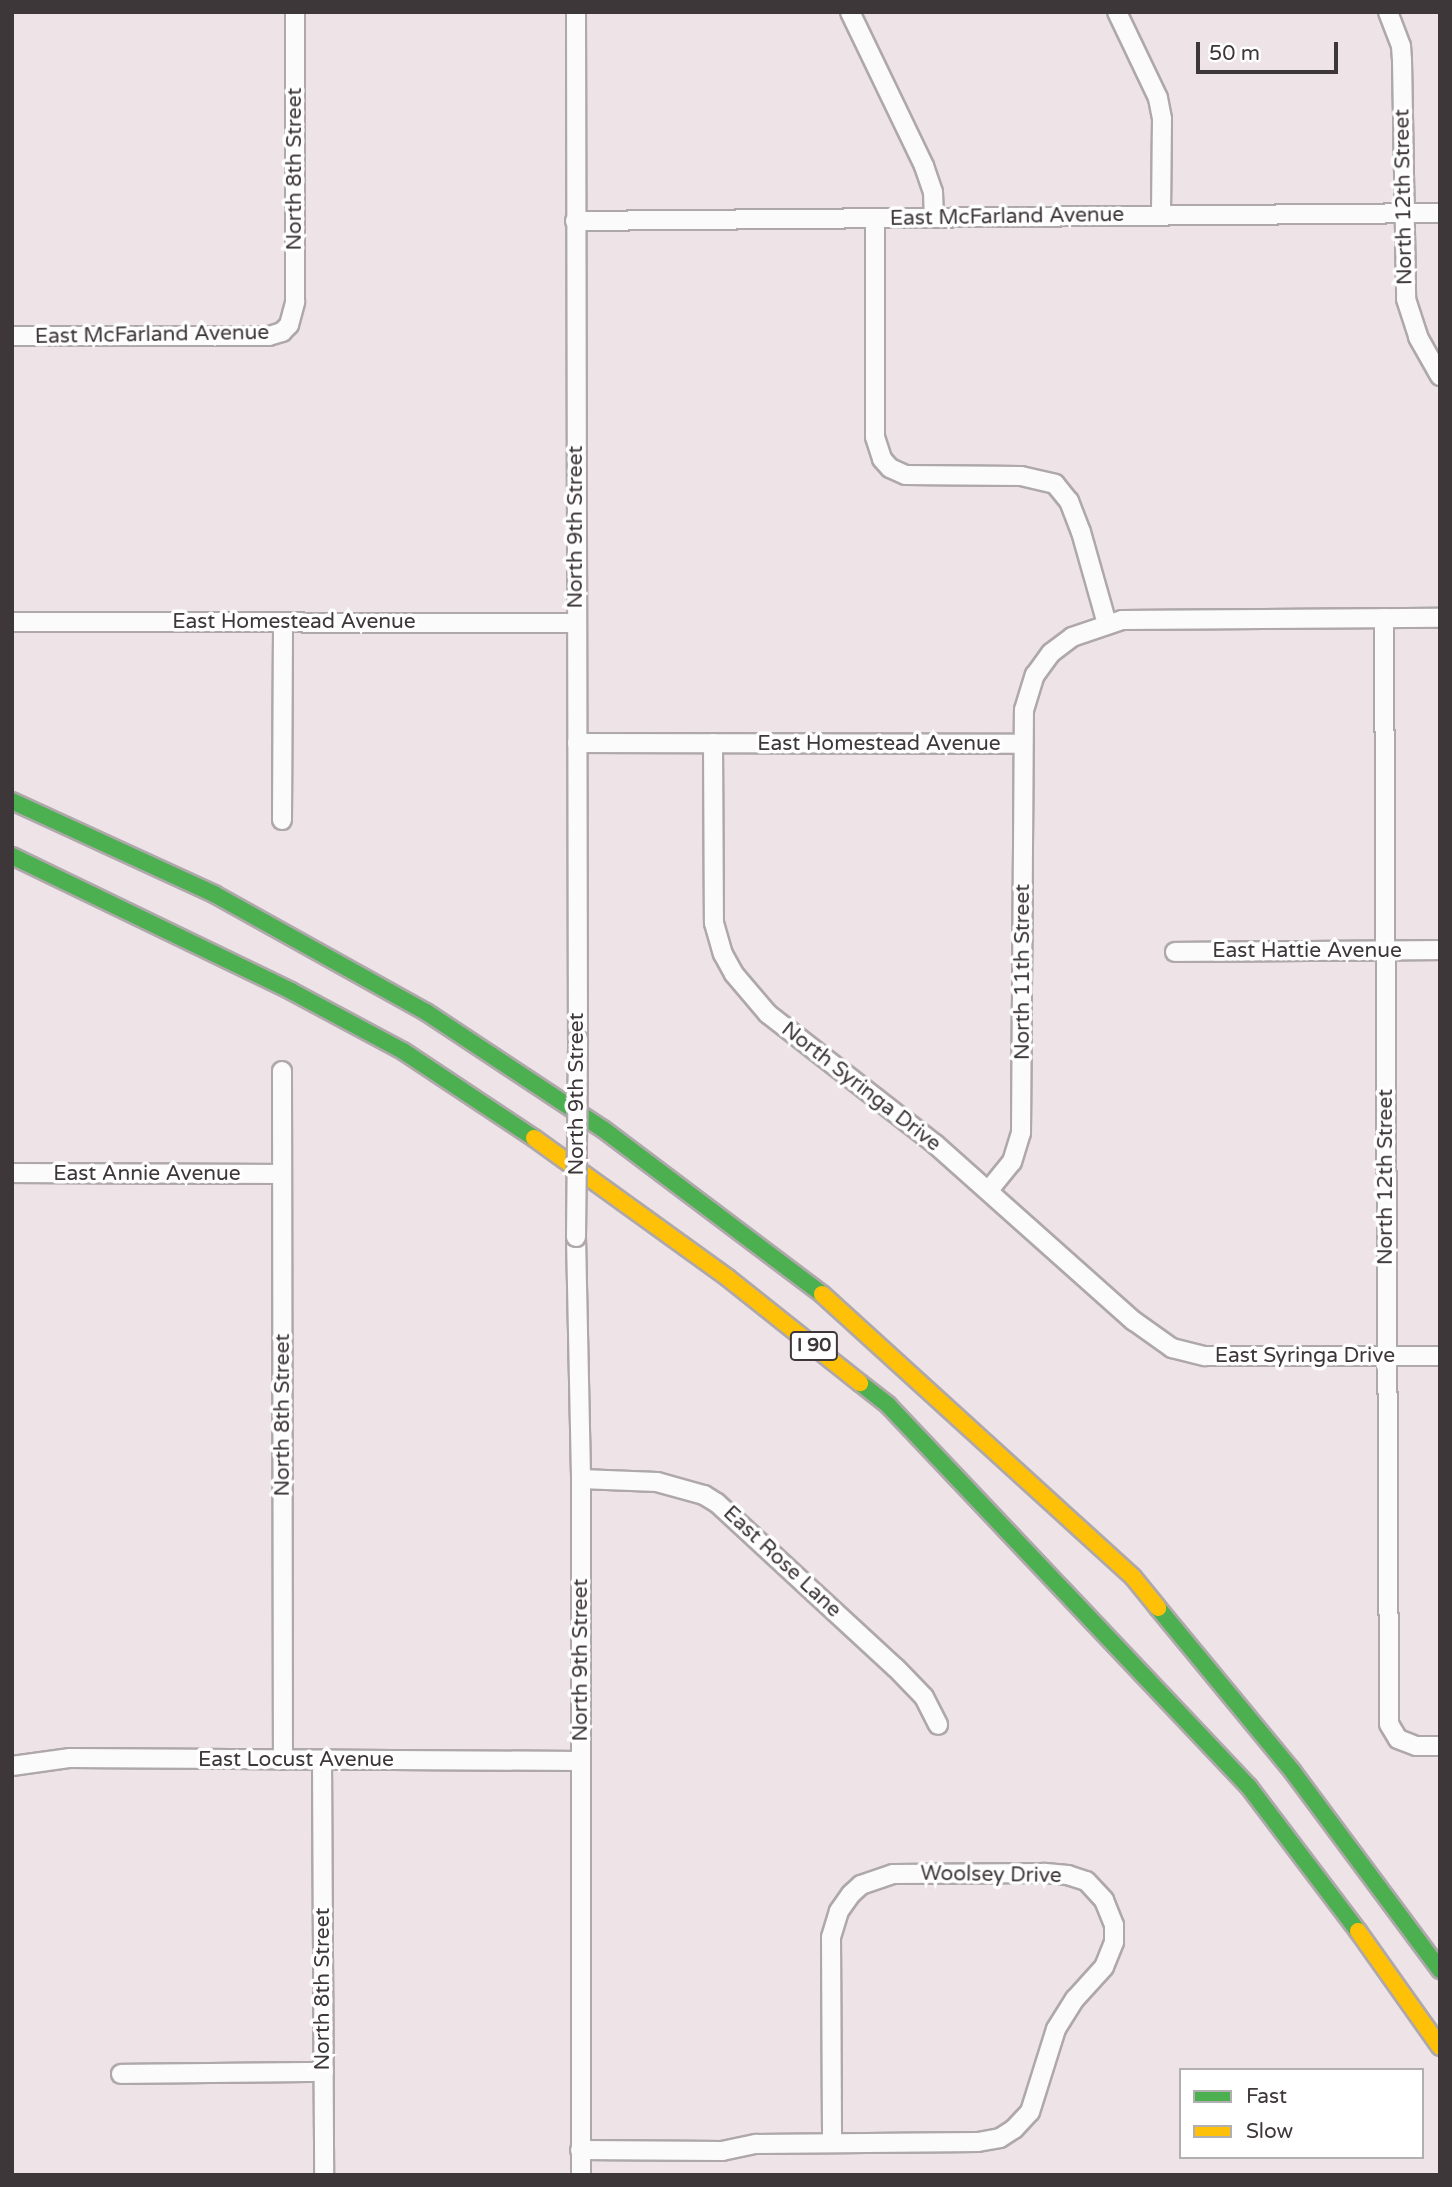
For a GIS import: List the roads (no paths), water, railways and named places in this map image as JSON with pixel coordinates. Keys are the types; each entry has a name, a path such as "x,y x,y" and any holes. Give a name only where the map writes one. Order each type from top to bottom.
{"highway":[{"name":"I 90","path":"12,801 214,894 426,1012 603,1129 828,1298 1133,1577 1293,1772 1439,1968"},
{"name":"I 90","path":"12,856 291,991 402,1051 572,1163 728,1278 888,1405 1249,1787 1327,1887 1440,2048"}],"street":[{"name":"North 8th Street","path":"289,325 295,302 295,12"},
{"name":"North 9th Street","path":"576,12 576,1237 581,1479 580,2175"},
{"path":"850,12 924,166 933,192 934,218"},
{"path":"1117,12 1158,99 1162,119 1161,215"},
{"name":"North 12th Street","path":"1388,12 1401,46 1402,60 1406,299 1410,319 1440,376"},
{"name":"East McFarland Avenue","path":"575,221 1440,213"},
{"path":"875,218 875,437 882,459 890,468 906,475 1021,476 1055,484 1065,493 1073,511 1107,624"},
{"name":"East McFarland Avenue","path":"12,336 269,336 282,332 289,325"},
{"name":"East Homestead Avenue","path":"577,743 1022,744 1024,710 1035,675 1060,644 1107,624 1166,618 1440,618"},
{"name":"North 12th Street","path":"1384,618 1389,1724 1395,1734 1416,1746 1440,1746"},
{"name":"East Homestead Avenue","path":"12,622 577,623"},
{"path":"282,821 283,622"},
{"name":"North Syringa Drive","path":"713,743 714,923 723,954 734,974 768,1014 935,1144 1134,1321 1172,1348"},
{"name":"North 11th Street","path":"989,1191 1012,1163 1022,1122 1022,744"},
{"name":"East Hattie Avenue","path":"1175,952 1440,950"},
{"name":"North 8th Street","path":"282,1070 283,1760"},
{"name":"East Annie Avenue","path":"12,1173 282,1174"},
{"name":"East Syringa Drive","path":"1172,1348 1205,1356 1440,1356"},
{"name":"East Rose Lane","path":"581,1479 657,1482 704,1495 717,1503 905,1678 924,1698 938,1725"},
{"name":"East Locust Avenue","path":"12,1766 70,1758 580,1761"},
{"name":"North 8th Street","path":"322,1760 324,2175"},
{"name":"Woolsey Drive","path":"580,2150 722,2151 756,2144 978,2142 1000,2138 1024,2120 1034,2103 1056,2029 1075,1999 1104,1967 1112,1949 1114,1925 1104,1900 1086,1881 1068,1875 1043,1873 892,1874 861,1885 851,1894 838,1911 831,1937 832,2142"},
{"path":"121,2074 324,2072"}]}
